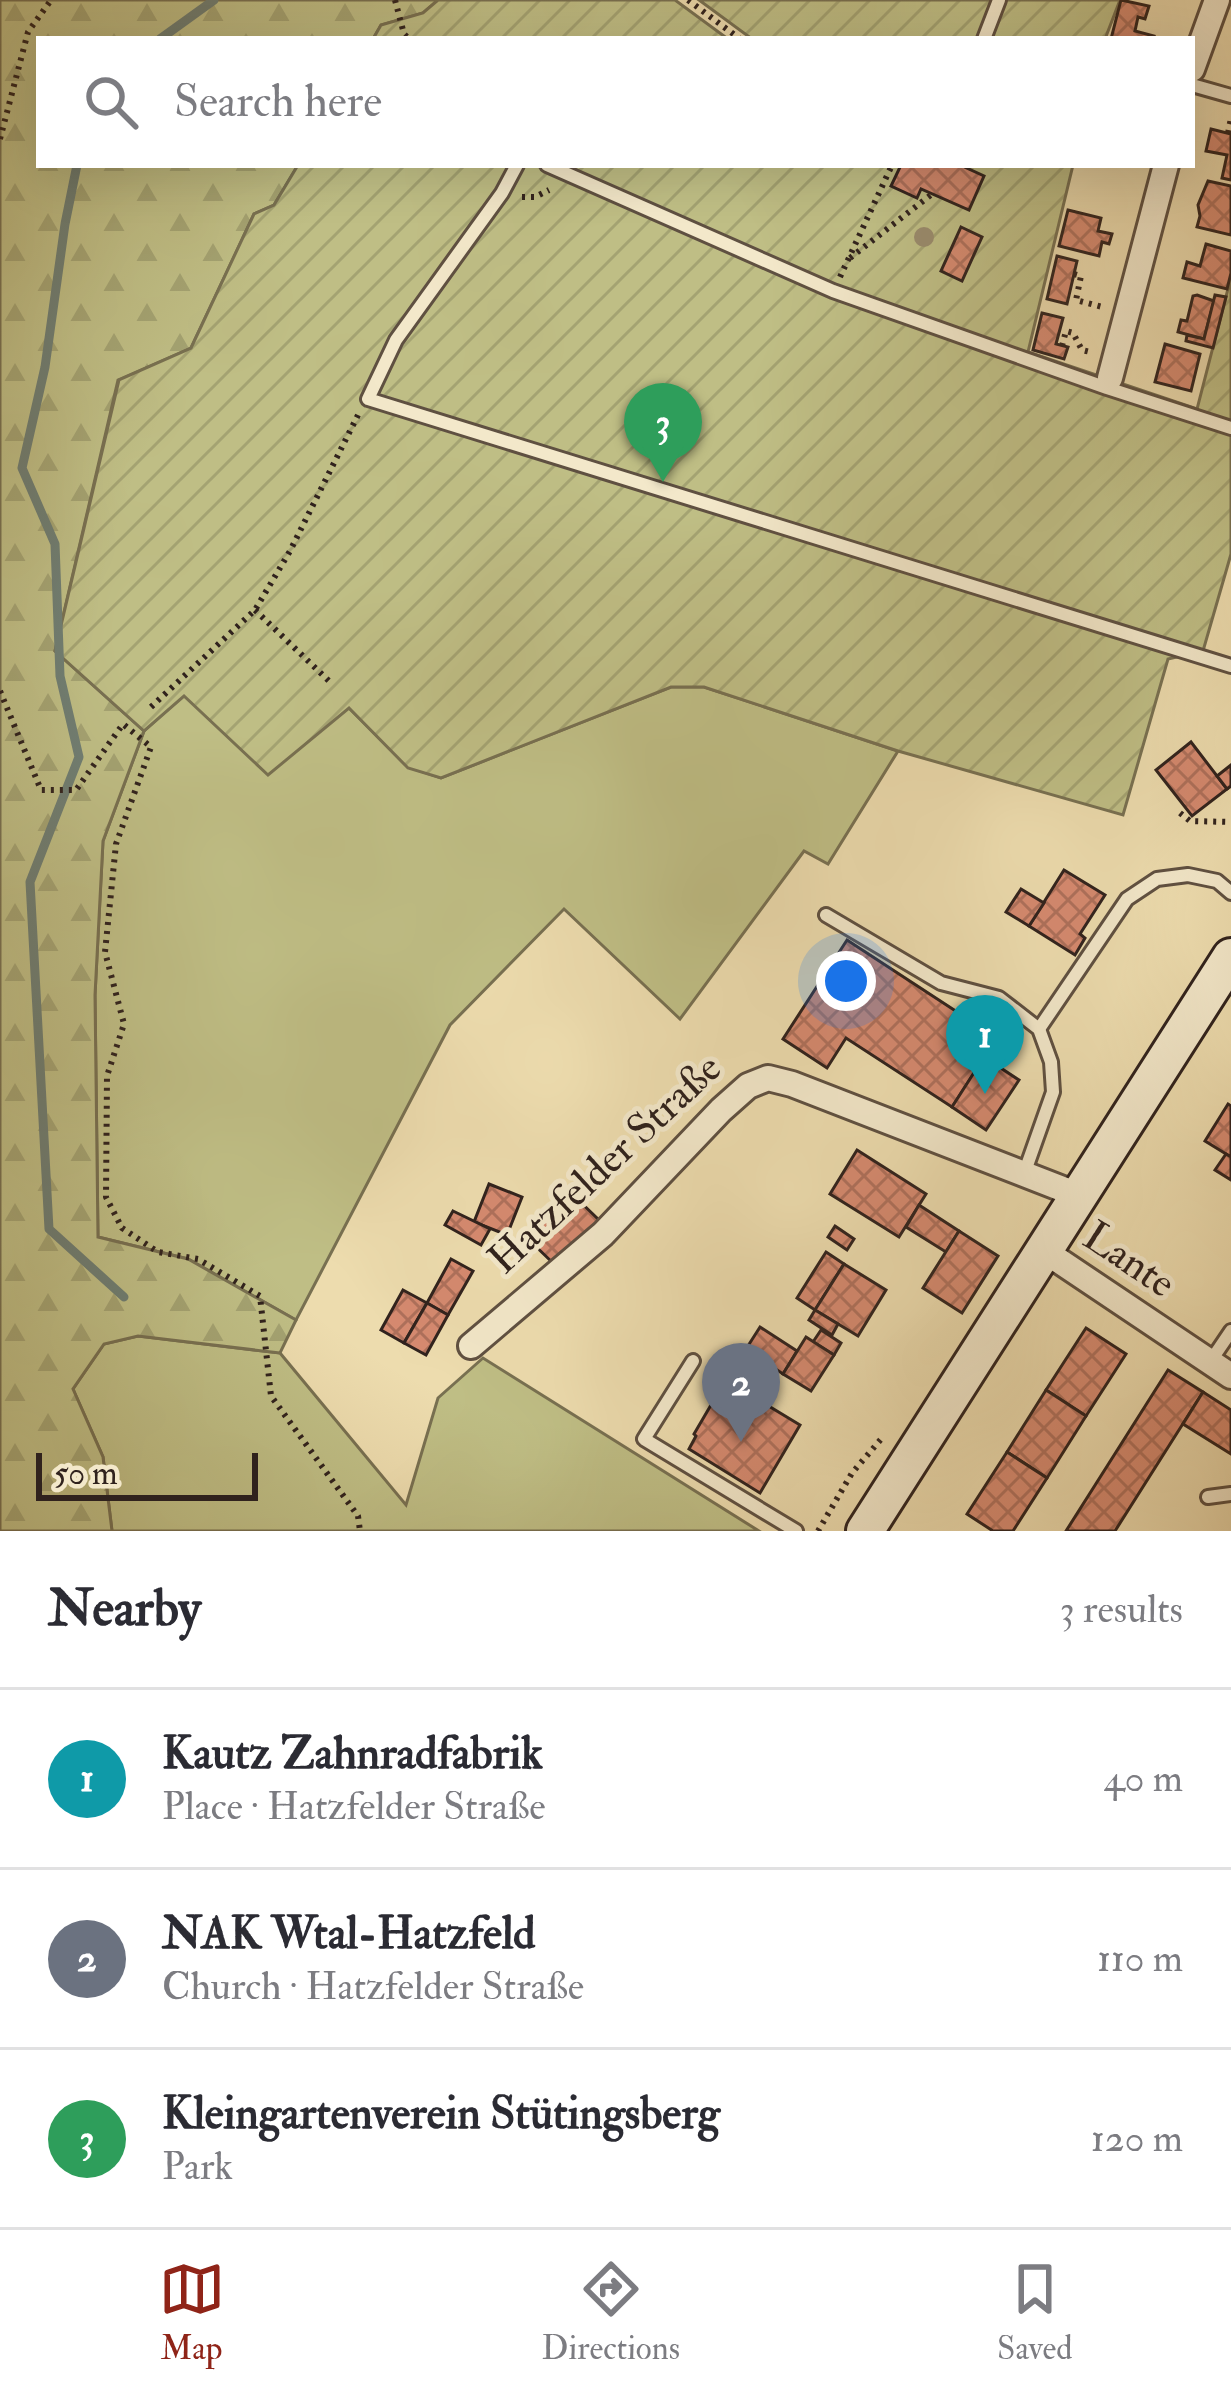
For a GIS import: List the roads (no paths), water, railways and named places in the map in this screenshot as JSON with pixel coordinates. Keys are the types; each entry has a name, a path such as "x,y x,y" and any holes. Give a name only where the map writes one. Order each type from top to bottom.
{"main road":[{"path":"865,1531 1231,957"}],"street":[{"path":"1195,60 1216,0"},
{"path":"1113,369 1165,168"},
{"name":"Hatzfelder Straße","path":"471,1346 603,1234 721,1110 748,1086 768,1078 1078,1195"},
{"name":"Lante","path":"1043,1250 1220,1369"}],"lane":[{"path":"985,36 999,0"},
{"path":"1195,86 1231,96"},
{"path":"515,168 396,340 368,399 1231,666"},
{"path":"554,168 833,291 1231,428"},
{"path":"1039,1029 1127,899 1157,879 1188,875 1217,881 1231,893"},
{"path":"826,915 940,983 999,998 1039,1029 1051,1062 1054,1092 1024,1174"},
{"path":"1220,1369 1231,1331"},
{"path":"693,1361 644,1439 796,1531"},
{"path":"1208,1497 1231,1494"}],"waterway":[{"path":"164,36 214,0"},
{"path":"76,168 45,367 22,468 55,544 60,676 79,757 30,882 49,1229 124,1297"}],"place":[{"name":"Kleingartenverein Stütingsberg","path":"663,482"},
{"name":"Kautz Zahnradfabrik","path":"985,1094"},
{"name":"NAK Wtal-Hatzfeld","path":"741,1442"}]}
